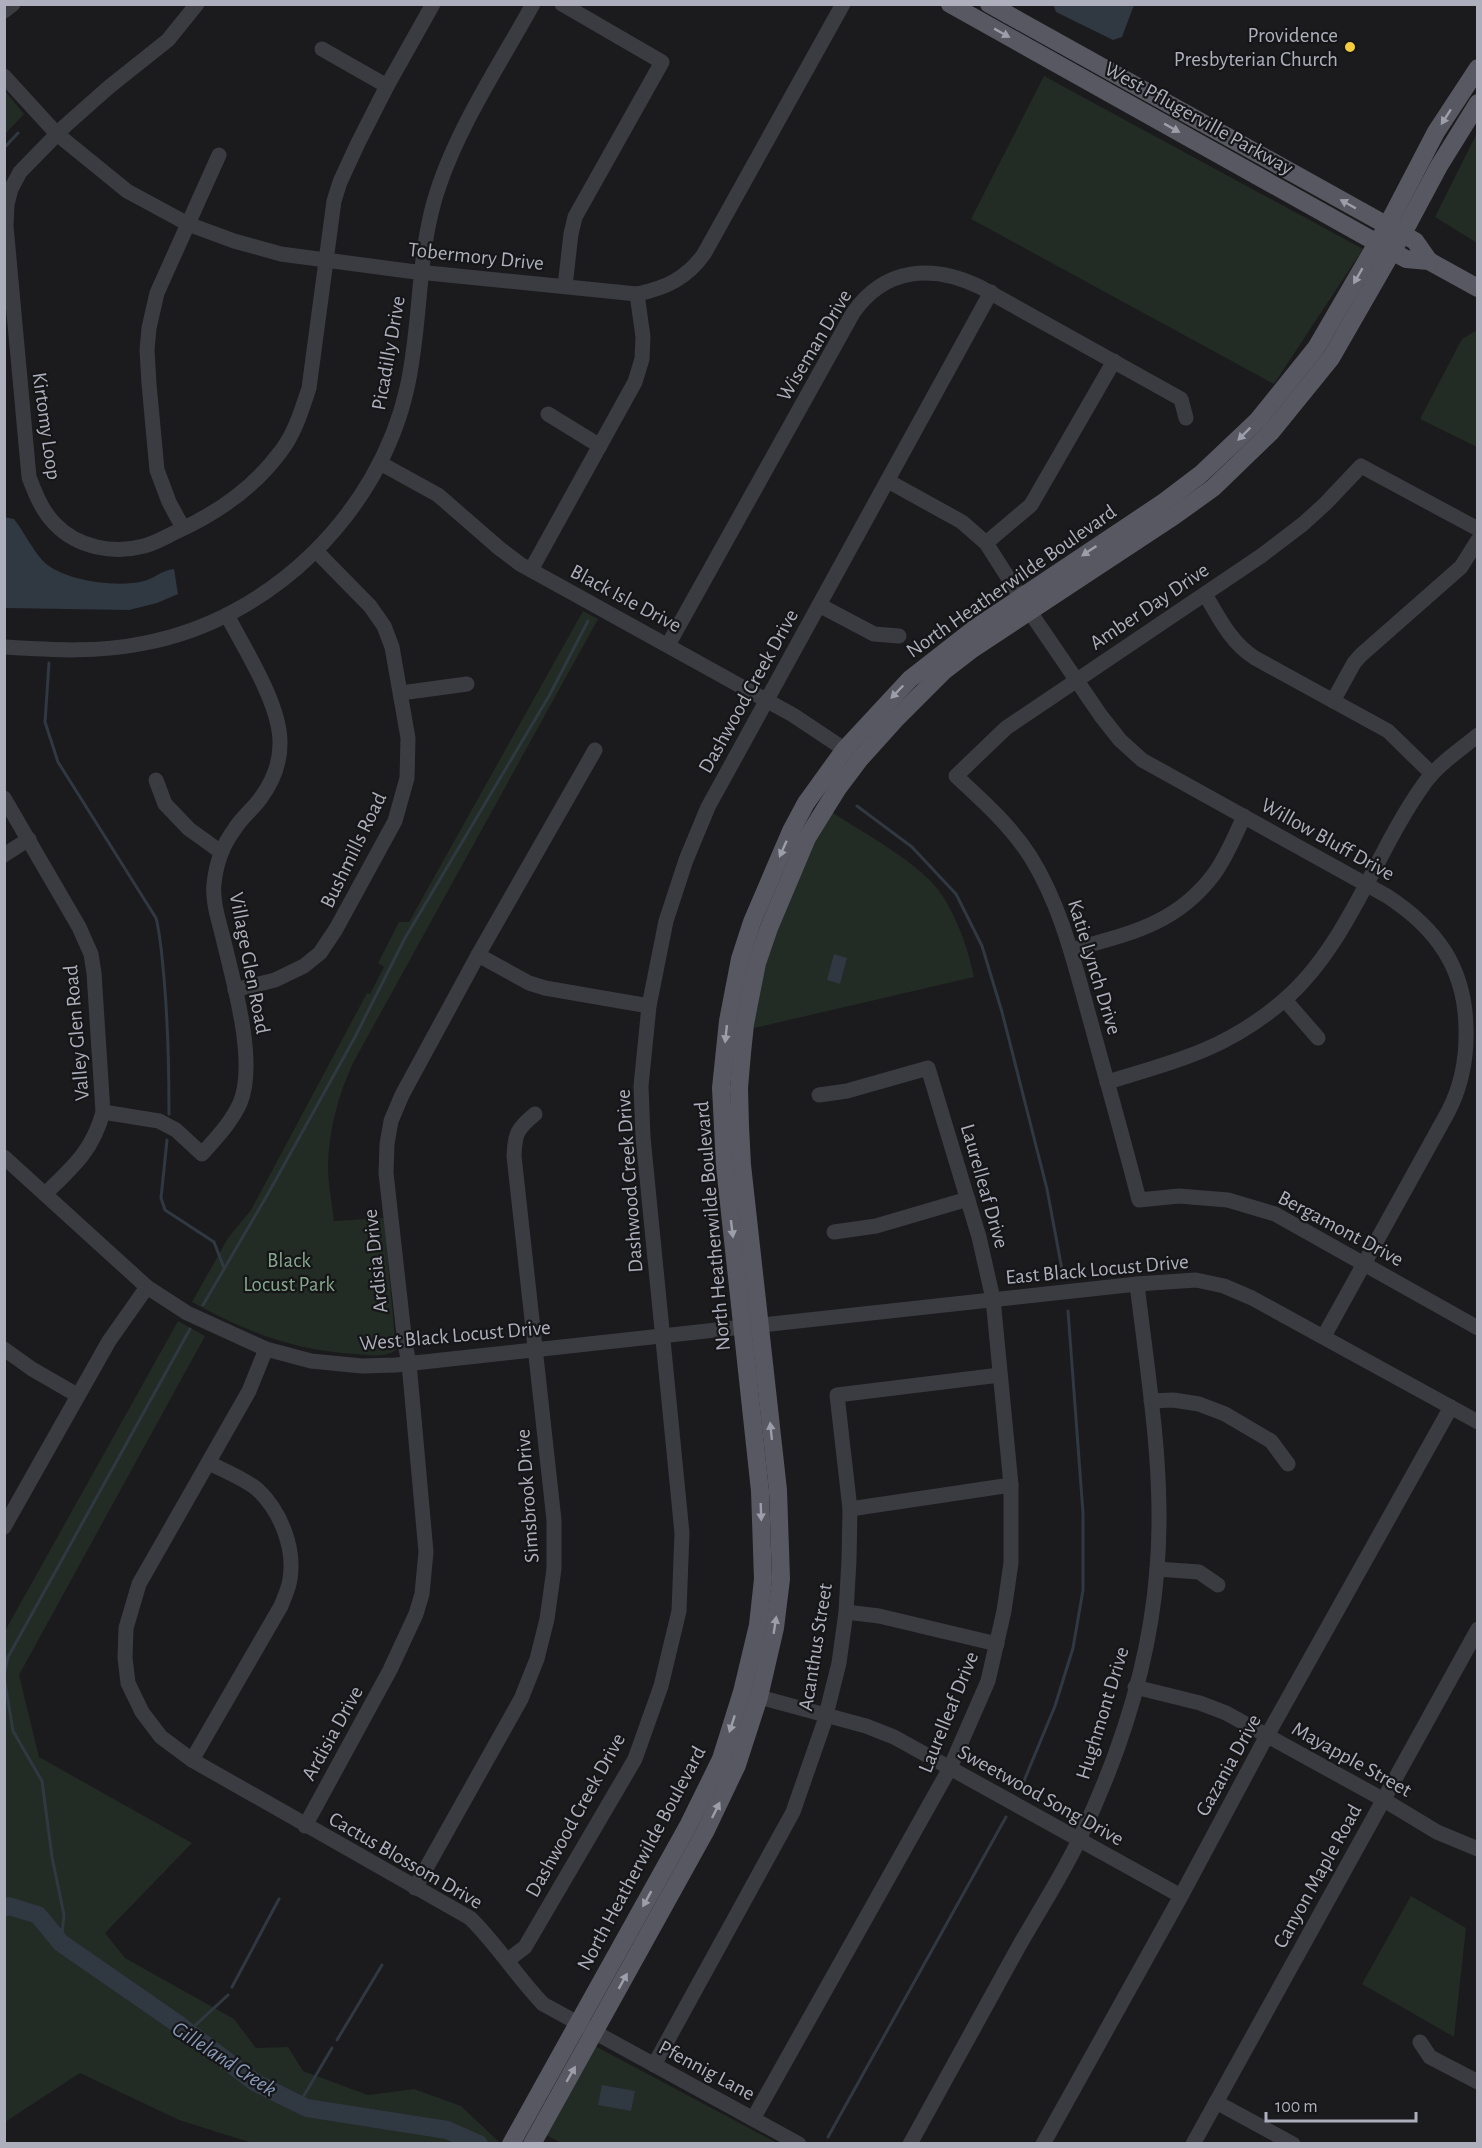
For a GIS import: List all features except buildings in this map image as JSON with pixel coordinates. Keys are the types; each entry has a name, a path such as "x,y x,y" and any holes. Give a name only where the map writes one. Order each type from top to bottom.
{"main road":[{"name":"West Pflugerville Parkway","path":"950,4 1406,259 1429,261 1478,288"},
{"name":"West Pflugerville Parkway","path":"989,4 1415,241 1429,261"},
{"path":"1070,71 1079,55"},
{"path":"1395,230 1436,132 1475,79"},
{"path":"1395,230 1478,103"},
{"name":"North Heatherwilde Boulevard","path":"511,2144 530,2108 587,2028 710,1822 737,1766 750,1694 775,1628 781,1579 778,1490 751,1326 739,1088 745,1024 757,963 807,838 852,755 895,720 945,670 1025,604 1201,474 1258,420 1316,348 1395,230"},
{"name":"North Heatherwilde Boulevard","path":"1025,604 1174,516 1213,488 1270,432 1331,358 1385,247"},
{"path":"1326,332 1326,354 1331,358"},
{"name":"North Heatherwilde Boulevard","path":"532,2144 587,2028"}],"street":[{"path":"4,11 13,4"},
{"name":"Kirtomy Loop","path":"196,4 168,40 109,87 57,134 20,172 11,189 6,213 24,446 29,477 42,506 55,525 87,544 105,549 146,545 221,509 246,490 282,450 302,410 312,370 325,260 334,201 340,182 387,86 433,4"},
{"name":"Picadilly Drive","path":"4,647 66,651 121,648 178,635 227,615 265,592 316,551 352,510 380,463 395,430 407,390 415,346 433,203 447,161 533,4"},
{"path":"562,4 662,62 575,217 565,286"},
{"name":"Tobermory Drive","path":"4,76 57,134 127,191 188,224 234,241 272,252 423,273 637,294 660,289 683,277 704,254 843,4"},
{"path":"322,49 387,86"},
{"path":"183,528 169,502 157,470 147,350 149,328 157,293 219,155"},
{"name":"Wiseman Drive","path":"668,645 862,301 879,285 896,278 922,273 955,276 991,292 1180,399 1186,418"},
{"name":"Dashwood Creek Drive","path":"508,1960 525,1947 634,1759 649,1725 679,1611 682,1533 643,1137 641,1086 649,1006 666,921 686,860 708,807 991,292"},
{"path":"531,570 635,382 642,359 643,337 637,294"},
{"path":"986,543 1032,504 1114,361"},
{"path":"548,414 600,446"},
{"name":"Black Isle Drive","path":"380,463 438,495 499,548 531,570 766,700 852,755"},
{"name":"Amber Day Drive","path":"956,776 1006,728 1261,556 1303,524 1360,466 1478,529"},
{"name":"Willow Bluff Drive","path":"888,481 962,522 986,543 1101,716 1120,740 1142,760 1366,884 1410,911 1430,931 1446,953 1459,978 1472,1014 1460,1086 1455,1099 1324,1336"},
{"path":"1333,701 1360,655 1461,567 1478,540"},
{"name":"Bushmills Road","path":"235,990 275,980 304,966 320,953 336,929 395,821 407,778 408,738 392,647 384,626 370,606 316,551"},
{"path":"1205,594 1227,632 1241,649 1388,731 1432,774"},
{"path":"819,605 874,634 899,636"},
{"name":"Village Glen Road","path":"103,1112 159,1121 176,1130 202,1154 224,1129 240,1102 247,1057 214,887 221,852 234,829 261,798 271,780 277,765 280,744 278,723 271,701 227,615"},
{"path":"401,693 467,684"},
{"path":"1107,1082 1187,1059 1218,1046 1261,1019 1285,1000 1307,977 1328,949 1408,807 1432,774 1478,735"},
{"name":"Ardisia Drive","path":"305,1826 390,1670 416,1614 426,1571 426,1542 410,1363 405,1344 386,1173 387,1144 392,1121 402,1095 478,955 595,750"},
{"name":"Katie Lynch Drive","path":"956,776 996,813 1029,855 1055,903 1071,950 1139,1200"},
{"path":"156,780 165,804 189,829 221,852"},
{"name":"Valley Glen Road","path":"4,798 79,927 91,954 95,985 103,1112 90,1146 80,1160 45,1194"},
{"path":"1071,950 1153,925 1176,911 1198,893 1215,873 1244,816"},
{"path":"4,855 29,839"},
{"path":"478,955 529,983 545,988 649,1006"},
{"path":"1285,1000 1318,1038"},
{"name":"Laurelleaf Drive","path":"753,2119 950,1768 984,1690 997,1644 1011,1563 1011,1485 993,1299 979,1237 928,1068 847,1091 819,1095"},
{"name":"Simsbrook Drive","path":"415,1888 521,1699 537,1659 547,1619 554,1569 554,1520 514,1156 515,1136 520,1126 535,1114"},
{"name":"West Black Locust Drive","path":"4,1157 147,1287 187,1313 227,1333 266,1349 311,1360 362,1366 410,1363 751,1326"},
{"name":"Bergamont Drive","path":"1139,1200 1179,1196 1203,1197 1228,1200 1275,1214 1478,1328"},
{"path":"834,1232 876,1226 968,1198"},
{"name":"East Black Locust Drive","path":"751,1326 1137,1284 1196,1280 1224,1286 1252,1298 1478,1422"},
{"name":"Hughmont Drive","path":"910,2144 1079,1841 1106,1781 1135,1687 1150,1621 1157,1569 1158,1485 1137,1284"},
{"path":"4,1527 109,1341 147,1287"},
{"path":"4,1349 32,1369 77,1395"},
{"name":"Cactus Blossom Drive","path":"266,1349 249,1391 139,1584 126,1628 125,1658 128,1683 142,1712 162,1737 192,1760 470,1918 508,1960 521,1981 543,2004 587,2028"},
{"name":"Acanthus Street","path":"654,2065 793,1812 827,1715 846,1612 850,1509 837,1395 1000,1375"},
{"path":"1151,1401 1173,1400 1199,1404 1225,1414 1271,1441 1288,1464"},
{"name":"Gazania Drive","path":"1043,2144 1451,1407"},
{"path":"192,1760 281,1606 290,1580 290,1550 284,1527 271,1508 257,1489 209,1463"},
{"path":"850,1509 1011,1485"},
{"path":"1157,1569 1199,1572 1218,1585"},
{"path":"846,1612 879,1616 997,1644"},
{"name":"Canyon Maple Road","path":"1194,2144 1478,1629"},
{"name":"Mayapple Street","path":"1135,1687 1209,1706 1226,1713 1384,1800 1437,1832 1478,1849"},
{"name":"Sweetwood Song Drive","path":"750,1694 827,1715 894,1737 1180,1896"},
{"name":"Pfennig Lane","path":"587,2028 800,2144"},
{"path":"1420,2042 1430,2056 1478,2082"},
{"path":"1216,2103 1293,2144"}],"green space":[{"path":"1044,76 1363,249 1274,384 971,219"},
{"path":"5,91 24,114 4,134"},
{"path":"1477,133 1478,243 1435,217"},
{"path":"1477,330 1477,447 1420,419 1462,339"},
{"name":"Black Locust Park","path":"583,611 598,619 353,1063 335,1113 328,1166 334,1221 384,1218 396,1350 381,1355 371,1355 332,1352 290,1344 251,1331 192,1302 228,1238 251,1210 367,993 370,994 384,967 378,963 399,922 409,922"},
{"path":"830,811 891,849 933,883 958,924 974,977 750,1029 757,993 782,906"},
{"path":"178,1321 205,1336 19,1675 39,1757 192,1843 105,1933 125,1958 234,2019 256,2048 288,2047 303,2071 368,2095 414,2089 461,2106 498,2141 497,2143 252,2143 179,2120 80,2073 5,2122 5,1631"},
{"path":"1411,1896 1466,1928 1454,2037 1362,1984"},
{"path":"594,2047 777,2143 563,2144 544,2134"}],"shaded area":[{"path":"1053,4 1134,5 1122,37 1113,40 1056,12"},
{"path":"4,517 14,519 43,561 64,574 91,581 120,584 144,581 174,569 178,594 157,603 129,610 5,608"},
{"path":"834,954 847,958 840,984 827,980"},
{"path":"602,2085 635,2091 631,2111 598,2105"}],"waterway":[{"path":"4,148 18,133"},
{"path":"203,1305 355,1037 405,938 549,696 588,621"},
{"path":"49,663 45,722 58,762 156,918 165,995 169,1114"},
{"path":"857,806 912,847 956,894 982,946 1002,1012 1047,1189 1063,1275"},
{"path":"167,1140 161,1198 165,1210 214,1242 224,1268"},
{"path":"1021,1788 1055,1706 1073,1648 1083,1590 1083,1513 1068,1311"},
{"path":"4,1675 8,1657 190,1329"},
{"path":"4,1677 13,1731 42,1781 52,1857 64,1915 61,1943"},
{"path":"828,2137 1006,1817"},
{"path":"232,1987 279,1899"},
{"name":"Gilleland Creek","path":"4,1908 9,1906 38,1915 61,1943 178,2024 256,2083 307,2108 447,2130 479,2144"},
{"path":"337,2040 382,1965"},
{"path":"188,2032 228,1995"},
{"path":"299,2104 332,2048"}],"place":[{"name":"Providence Presbyterian Church","path":"1350,47"}]}
